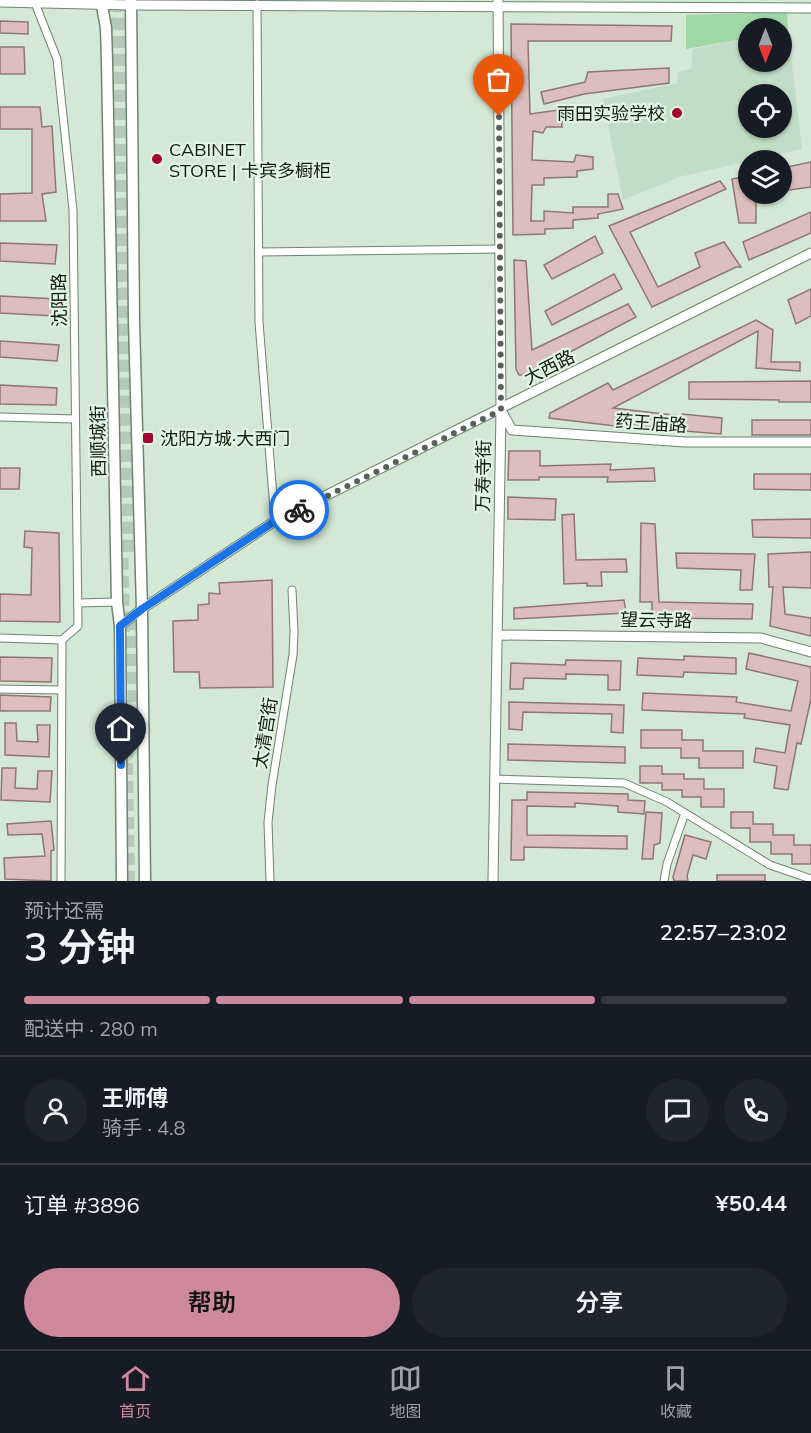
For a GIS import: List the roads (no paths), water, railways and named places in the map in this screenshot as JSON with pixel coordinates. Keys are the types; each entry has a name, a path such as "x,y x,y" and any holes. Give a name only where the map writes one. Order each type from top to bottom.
{"main road":[{"path":"0,2 498,3 811,8"},
{"name":"西顺城街","path":"101,2 106,27 107,62 117,602 120,626 122,881"},
{"path":"130,2 145,881"},
{"name":"万寿寺街","path":"493,881 501,410 498,3"},
{"name":"大西路","path":"120,626 275,521 811,253"},
{"name":"药王庙路","path":"501,410 512,430 685,442 811,442"},
{"name":"望云寺路","path":"498,635 761,638 811,652"}],"street":[{"name":"沈阳路","path":"35,3 57,59 73,210 78,626 62,640"},
{"path":"257,4 259,322 275,521"},
{"path":"259,252 500,249"},
{"path":"0,417 75,419"},
{"name":"太清宫街","path":"270,881 268,822 272,783 293,655 292,590"},
{"path":"78,603 117,602"},
{"path":"0,638 62,640 61,881"},
{"path":"0,689 61,690"},
{"path":"495,779 624,783 667,802 770,865 811,879"},
{"path":"664,881 667,864 685,813"}],"tunnel":[{"path":"109,0 112,32 124,632"},
{"path":"119,0 123,42 131,556"},
{"path":"132,618 134,721"},
{"path":"126,709 129,881"}],"place":[{"name":"雨田实验学校","path":"677,113"},
{"name":"CABINET STORE | 卡宾多橱柜","path":"157,159"},
{"name":"沈阳方城·大西门","path":"148,438"}]}
